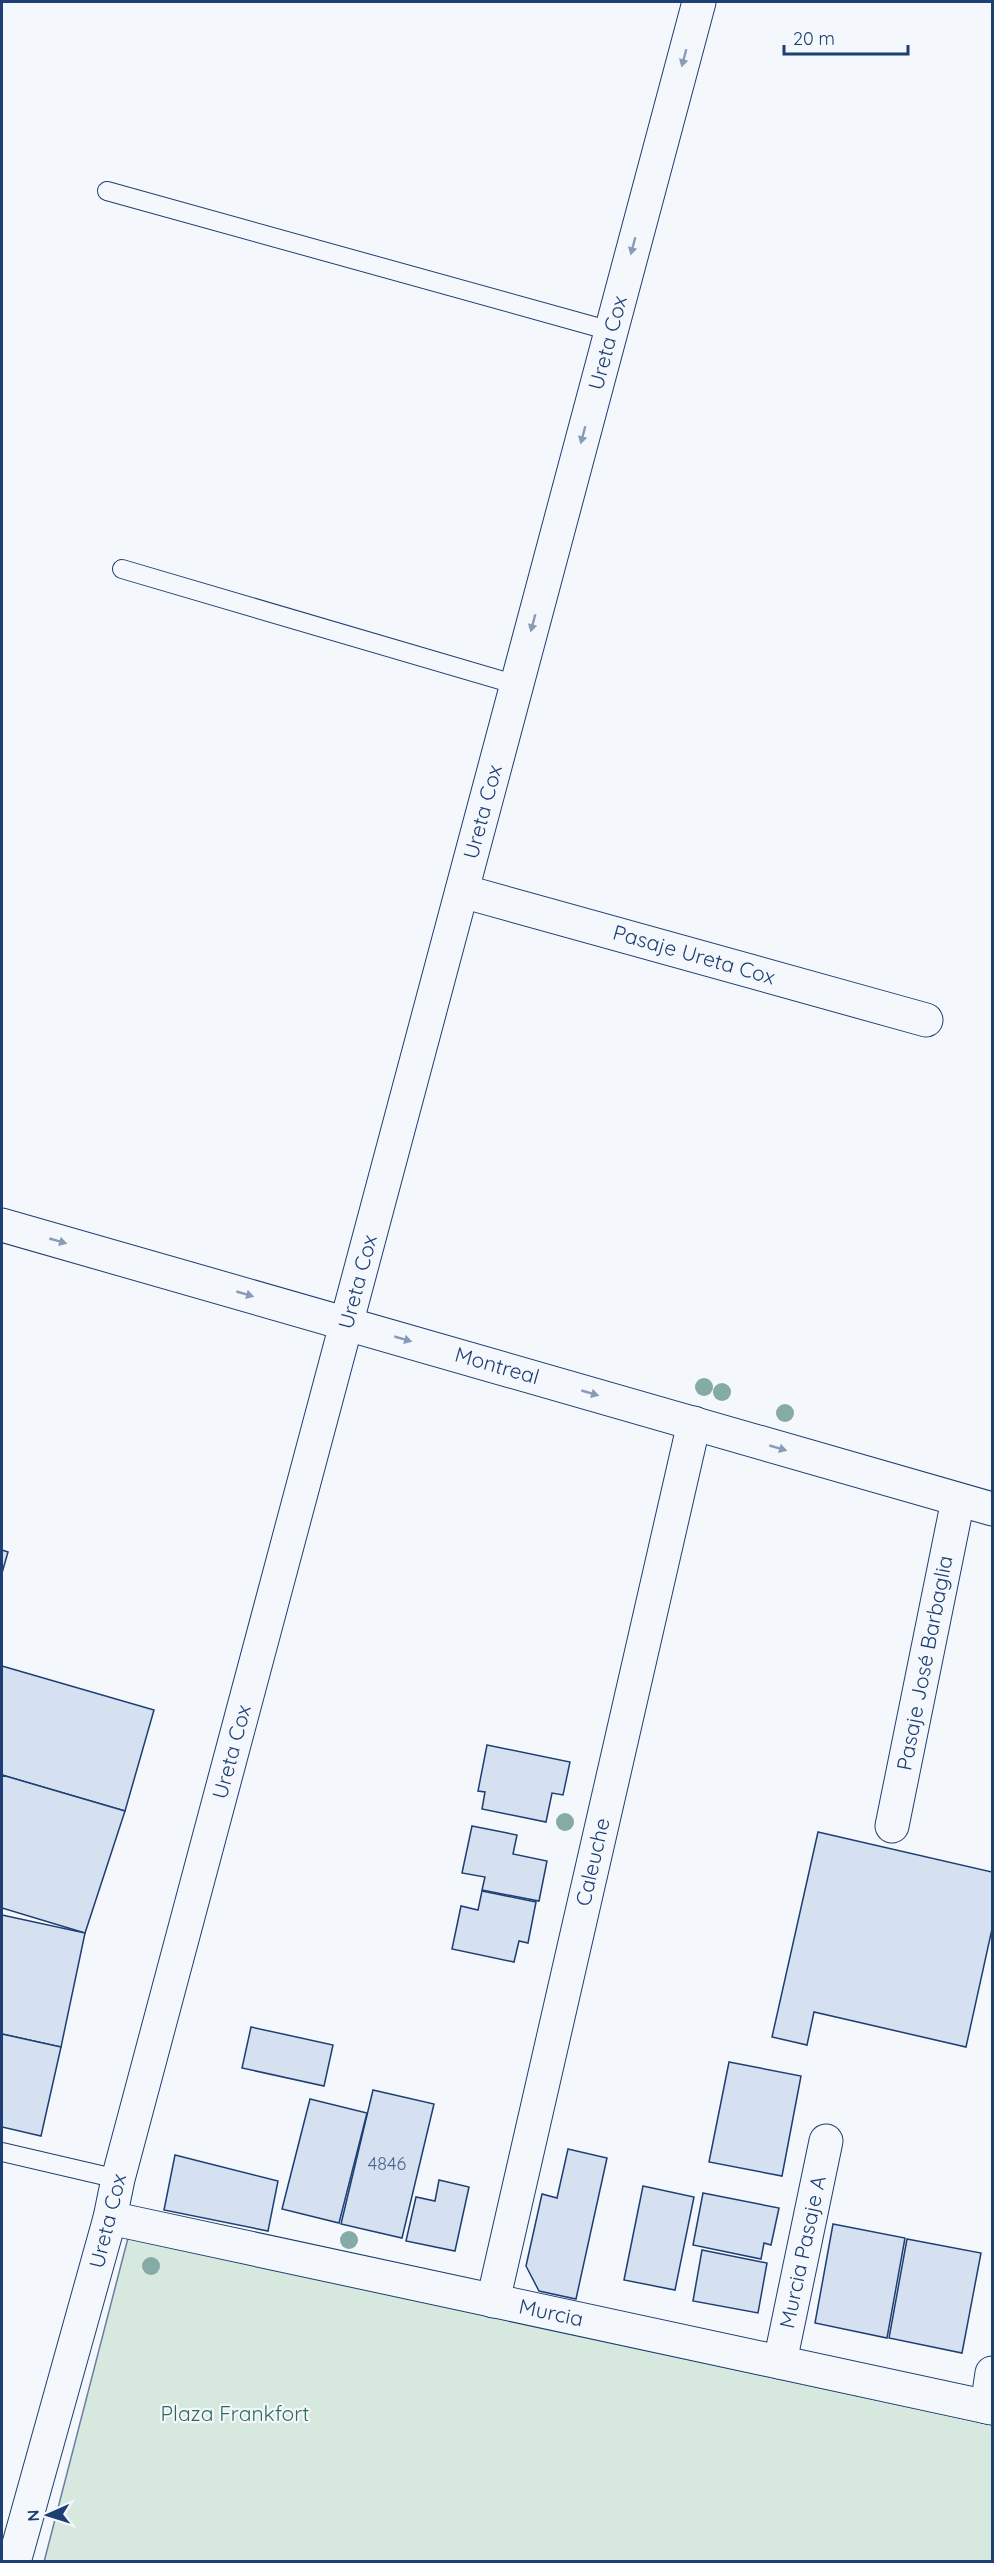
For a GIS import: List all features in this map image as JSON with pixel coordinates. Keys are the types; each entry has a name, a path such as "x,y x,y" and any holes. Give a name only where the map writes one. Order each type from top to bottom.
{"street":[{"name":"Ureta Cox","path":"14,2562 110,2218 118,2178 699,2"},
{"name":"Pasaje Ureta Cox","path":"462,891 926,1020"},
{"name":"Montreal","path":"2,1225 993,1509"},
{"name":"Caleuche","path":"493,2301 694,1423"},
{"name":"Pasaje José Barbaglia","path":"892,1826 958,1500"},
{"name":"Murcia Pasaje A","path":"780,2362 826,2141"},
{"name":"Murcia","path":"110,2218 990,2408"},
{"path":"990,2408 993,2373"}],"lane":[{"path":"107,191 611,331"},
{"path":"122,569 517,685"},
{"path":"2,2152 118,2178"}],"green space":[{"name":"Plaza Frankfort","path":"128,2238 992,2425 992,2561 44,2562"}],"building":[{"path":"2,1550 8,1552 2,1573"},
{"path":"2,1666 154,1710 125,1811 2,1775"},
{"path":"487,1745 570,1762 563,1795 552,1793 546,1822 482,1809 485,1792 478,1791"},
{"path":"2,1775 125,1811 85,1933 2,1908"},
{"path":"472,1826 517,1835 513,1854 547,1861 539,1901 482,1890 485,1877 462,1873"},
{"path":"818,1832 992,1872 992,1929 966,2047 814,2012 807,2045 772,2037"},
{"path":"482,1891 536,1902 528,1943 519,1941 514,1962 452,1949 461,1906 478,1910"},
{"path":"2,1915 85,1933 61,2047 2,2034"},
{"path":"251,2027 333,2045 324,2086 242,2068"},
{"path":"2,2034 61,2047 41,2136 2,2127"},
{"path":"729,2062 801,2076 782,2176 709,2162"},
{"path":"373,2090 434,2104 402,2238 341,2224"},
{"path":"310,2099 367,2113 339,2223 282,2209"},
{"path":"568,2149 607,2158 576,2299 539,2291 526,2266 542,2194 557,2198"},
{"path":"175,2155 278,2181 268,2231 164,2210"},
{"path":"439,2180 469,2187 455,2251 406,2241 416,2197 435,2201"},
{"path":"643,2186 694,2197 675,2290 624,2280"},
{"path":"703,2193 779,2208 771,2245 764,2243 761,2259 693,2245"},
{"path":"833,2224 905,2238 887,2338 815,2323"},
{"path":"907,2239 981,2253 962,2353 889,2338"},
{"path":"702,2250 767,2263 758,2313 693,2301"}]}
